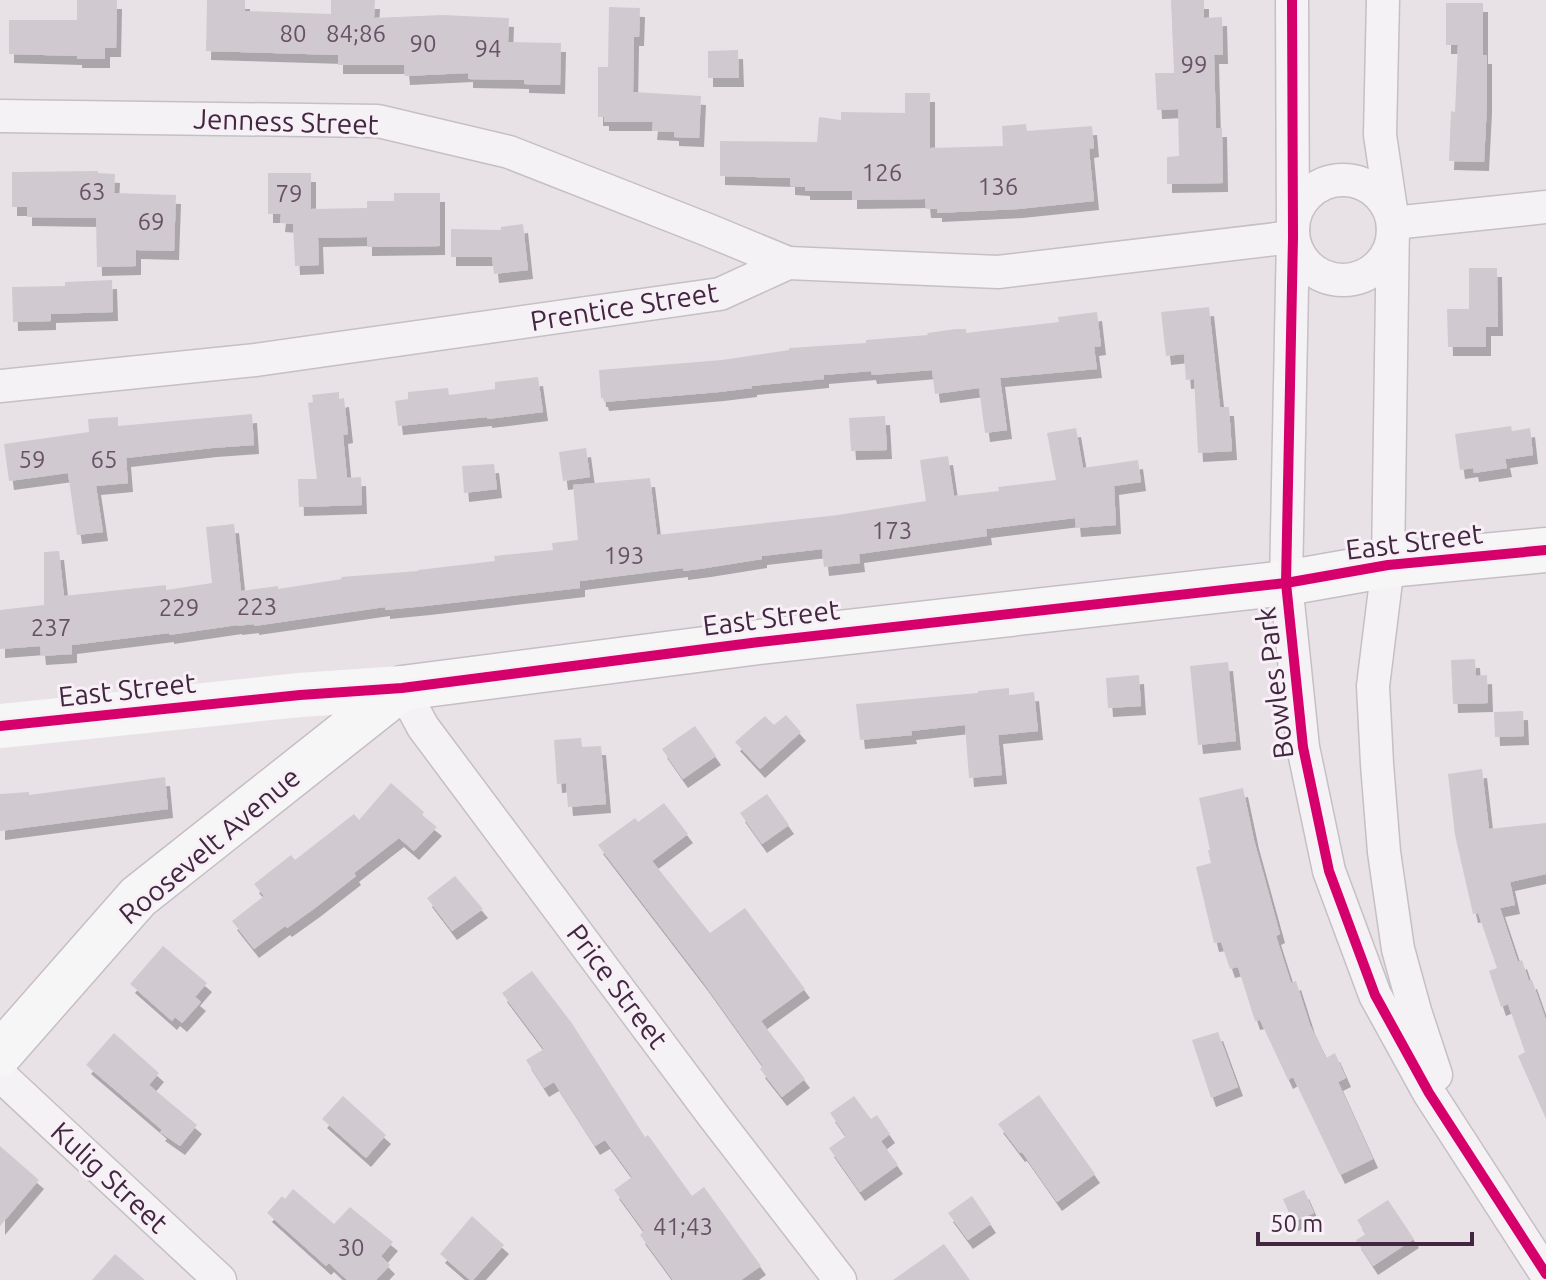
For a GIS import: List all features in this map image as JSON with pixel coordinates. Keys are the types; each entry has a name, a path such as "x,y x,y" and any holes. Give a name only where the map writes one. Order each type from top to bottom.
{"main road":[{"name":"East Street","path":"0,726 300,695 402,688 759,642 1286,583 1388,565 1546,550"},
{"name":"Roosevelt Avenue","path":"0,1054 138,897 402,688"}],"street":[{"name":"Bowles Park","path":"1292,0 1293,237 1286,583 1303,747 1329,871 1375,995 1429,1093 1546,1274"},
{"name":"Bowles Park","path":"1383,0 1380,135 1393,223 1388,565 1373,686 1379,803 1385,864 1401,961 1457,1135"},
{"name":"Jenness Street","path":"0,116 378,121 509,152 788,263"},
{"path":"1336,180 1363,183 1384,199 1393,223 1392,242 1383,261 1369,274 1350,280 1330,279 1312,270 1299,255 1293,237 1296,211 1312,190 1336,180"},
{"path":"1393,223 1546,207"},
{"name":"Prentice Street","path":"0,386 256,360 720,294 788,263 998,272 1293,237"},
{"name":"Price Street","path":"402,688 423,727 840,1280"},
{"name":"Kulig Street","path":"0,1075 220,1280"}],"building":[{"path":"77,0 117,0 116,48 105,48 105,59 9,54 9,20 77,20"},
{"path":"207,0 245,0 245,11 331,14 331,0 375,0 374,18 442,15 509,18 508,42 561,43 560,85 524,84 524,80 468,79 468,73 405,76 404,65 338,65 338,55 206,51"},
{"path":"1171,0 1204,0 1204,18 1222,17 1223,55 1214,55 1216,128 1222,128 1223,183 1167,184 1167,157 1179,156 1178,109 1157,110 1155,73 1174,73"},
{"path":"1446,3 1483,3 1483,55 1487,55 1484,162 1449,161 1458,45 1446,45"},
{"path":"609,7 640,8 639,37 634,37 633,92 701,96 699,138 674,137 674,132 652,131 653,122 604,122 604,117 598,117 598,67 608,67"},
{"path":"738,50 739,78 708,78 708,51"},
{"path":"905,93 930,93 930,148 1003,146 1002,126 1026,124 1027,131 1092,126 1094,148 1089,149 1094,201 937,213 937,209 926,209 925,199 852,200 852,191 805,191 805,187 790,186 790,178 720,176 720,141 817,142 819,117 841,120 841,112 905,113"},
{"path":"98,171 115,174 114,193 176,195 174,251 136,250 136,266 97,267 96,218 27,217 27,207 12,207 12,172"},
{"path":"268,173 311,173 311,209 367,208 367,201 394,201 394,193 440,193 440,246 367,247 367,237 318,238 319,265 295,266 293,224 280,223 281,214 268,214"},
{"path":"523,224 528,270 494,274 492,257 451,257 451,229 501,230 501,227"},
{"path":"1469,268 1497,268 1498,327 1486,327 1486,347 1448,347 1447,309 1469,309"},
{"path":"112,280 113,312 51,314 51,321 13,322 12,287 65,286 65,282"},
{"path":"1209,307 1220,407 1229,407 1232,451 1198,453 1194,379 1186,380 1184,354 1166,356 1161,312"},
{"path":"1097,312 1101,346 1094,347 1097,369 1000,378 1007,430 985,433 979,388 935,394 932,370 824,375 824,379 752,388 604,402 601,398 599,370 722,360 789,348 866,343 866,340 928,335 956,329 966,329 966,333 1059,322 1058,317"},
{"path":"538,377 543,412 398,426 395,401 408,399 408,392 448,388 449,395 495,389 495,382"},
{"path":"339,392 339,399 344,398 348,434 343,435 347,478 361,477 362,505 299,507 298,479 317,479 308,403 313,402 312,395"},
{"path":"252,414 254,445 126,458 128,483 96,486 103,532 77,535 68,473 9,481 4,444 89,432 88,419 118,417 118,426"},
{"path":"885,416 887,450 851,451 849,418"},
{"path":"1511,426 1512,431 1530,428 1533,455 1505,459 1507,468 1474,473 1473,468 1460,470 1455,434"},
{"path":"1076,428 1083,468 1138,460 1141,482 1114,486 1116,525 1076,528 1075,518 986,529 987,536 859,554 860,563 824,567 822,549 762,556 762,559 706,568 580,581 580,588 385,610 385,607 254,626 237,625 72,645 72,654 41,656 40,646 0,649 0,610 44,605 44,552 59,551 64,596 166,585 166,590 212,583 206,527 234,524 241,591 278,586 278,589 341,577 418,571 495,561 494,556 553,550 552,543 578,540 573,485 650,478 657,535 838,515 926,501 920,460 948,456 954,496 1056,480 1047,433"},
{"path":"586,448 590,477 563,481 559,452"},
{"path":"494,464 497,489 464,493 462,466"},
{"path":"1475,659 1476,676 1487,675 1488,703 1453,704 1451,660"},
{"path":"1228,662 1236,741 1198,745 1190,666"},
{"path":"1139,675 1141,706 1108,708 1106,678"},
{"path":"1009,688 1009,695 1034,692 1038,731 998,735 1002,775 969,778 965,725 911,731 912,735 860,740 856,704"},
{"path":"1523,711 1524,736 1495,737 1494,712"},
{"path":"786,715 801,732 760,769 735,742 765,716 774,725"},
{"path":"695,726 716,756 683,779 662,749"},
{"path":"581,738 582,747 601,746 606,804 568,807 566,783 557,784 554,740"},
{"path":"1482,769 1489,829 1546,823 1546,874 1510,882 1515,905 1500,908 1518,962 1522,960 1529,981 1532,980 1546,1020 1546,1119 1518,1056 1525,1052 1508,1004 1501,1007 1489,971 1497,968 1478,913 1473,914 1455,835 1448,774"},
{"path":"165,777 168,809 0,831 0,794 29,792 29,795"},
{"path":"391,783 437,827 414,851 399,838 315,908 254,949 232,921 264,896 254,884 291,855 295,860 354,814 359,820"},
{"path":"1243,788 1280,934 1276,936 1291,983 1296,981 1310,1025 1326,1058 1335,1053 1346,1078 1338,1082 1373,1159 1340,1175 1293,1077 1288,1080 1260,1020 1255,1021 1238,967 1230,969 1221,942 1214,943 1196,867 1211,863 1199,798"},
{"path":"767,794 789,825 762,844 740,813"},
{"path":"664,803 688,834 652,861 710,933 745,908 805,989 761,1021 805,1079 782,1097 703,982 598,845 635,818 638,822"},
{"path":"455,876 483,909 452,931 427,898"},
{"path":"163,946 207,983 195,997 201,1002 182,1023 175,1017 172,1021 130,984"},
{"path":"532,971 571,1022 645,1137 648,1135 692,1196 704,1187 761,1266 741,1280 673,1280 640,1235 644,1231 614,1190 632,1177 605,1140 595,1146 554,1082 544,1088 526,1060 544,1049 502,993"},
{"path":"1218,1032 1238,1087 1211,1098 1192,1040"},
{"path":"114,1033 159,1073 149,1085 197,1125 180,1146 160,1132 162,1130 86,1065"},
{"path":"1039,1095 1095,1174 1057,1202 998,1124"},
{"path":"343,1096 386,1135 366,1158 322,1119"},
{"path":"854,1096 871,1119 877,1115 890,1134 881,1141 898,1165 860,1192 829,1148 846,1136 830,1113"},
{"path":"0,1146 39,1180 0,1226"},
{"path":"293,1189 334,1224 350,1207 393,1242 381,1256 390,1265 376,1280 347,1280 329,1263 326,1266 267,1213"},
{"path":"1304,1190 1314,1213 1293,1222 1283,1199"},
{"path":"972,1196 991,1224 968,1240 948,1213"},
{"path":"1388,1200 1414,1239 1373,1266 1356,1240 1366,1234 1357,1220"},
{"path":"472,1216 504,1245 470,1280 440,1254"},
{"path":"944,1244 970,1280 893,1280"},
{"path":"115,1254 145,1280 92,1280"}],"cycle path":[{"path":"1292,0 1293,237 1286,583 1303,747 1329,871 1375,995 1429,1093 1546,1274"},
{"path":"0,726 300,695 402,688 759,642 1286,583 1388,565 1546,550"}]}
